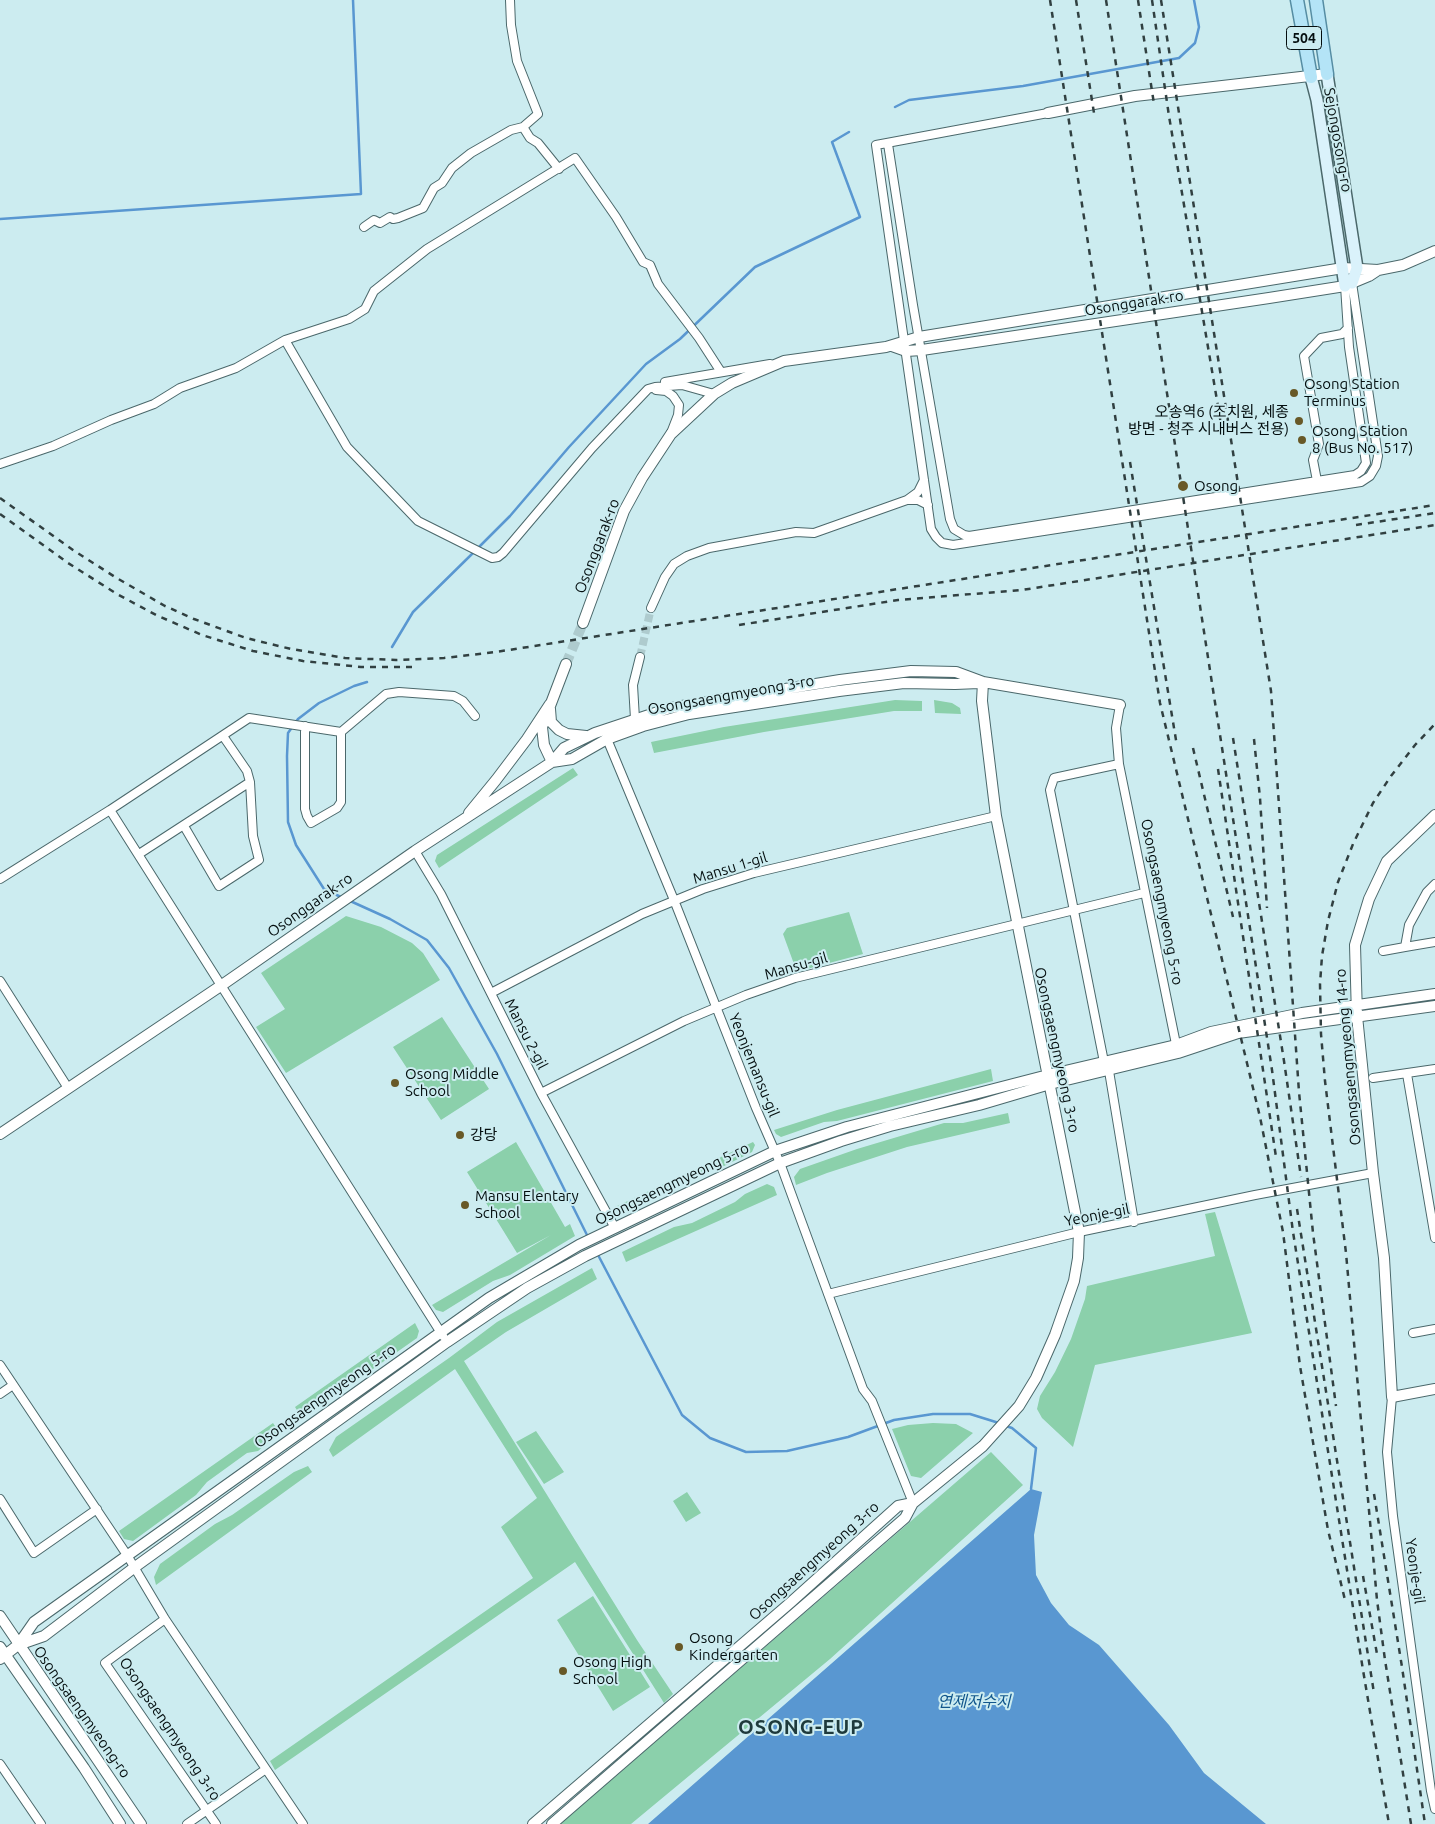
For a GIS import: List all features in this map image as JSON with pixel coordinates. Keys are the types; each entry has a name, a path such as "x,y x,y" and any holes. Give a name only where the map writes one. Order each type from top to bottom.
{"main road":[{"name":"Sejongosong-ro","path":"1297,0 1317,100 1343,268 1349,284"},
{"name":"Sejongosong-ro","path":"1316,0 1357,268 1349,284"}],"street":[{"path":"364,227 374,220 380,222 390,217 393,219 398,218 422,208 434,188 442,183 452,168 470,153 511,130 523,127 538,114 516,61 510,0"},
{"path":"1327,74 1135,96 876,145 931,529 942,543 953,545 1361,482 1370,476 1376,466 1378,456 1349,284"},
{"path":"523,127 530,138 538,143 559,169"},
{"path":"888,144 950,520 954,529 964,535 969,536 1355,475 1361,471 1366,463 1349,348 1349,284"},
{"path":"0,464 53,446 111,420 154,404 180,388 236,368 285,340 350,319 365,309 374,291 427,249 575,158 616,217 643,262 650,265 658,284 695,333 721,372"},
{"name":"Osonggarak-ro","path":"583,623 624,512 642,478 671,434 714,394 732,383 784,362 892,346 905,345 922,350 1349,284 1378,270 1403,265 1435,251"},
{"name":"Osonggarak-ro","path":"905,345 919,337 1343,268 1378,270"},
{"path":"1318,490 1313,460 1319,444 1304,356 1321,338 1342,334 1348,328"},
{"path":"285,340 347,448 418,521 492,558 498,557 503,553 592,448 648,389 672,380 784,362"},
{"path":"648,389 682,385 714,394"},
{"path":"648,389 666,391 673,396 679,405 678,415 671,434"},
{"path":"651,608 665,577 674,564 687,556 710,548 796,532 814,533 907,500 918,492 924,480"},
{"path":"907,500 918,500 928,505"},
{"path":"635,719 633,685 640,657"},
{"path":"552,762 544,745 542,727 566,664"},
{"name":"Osongsaengmyeong 3-ro","path":"552,762 564,748 587,736 670,708 840,680 911,671 956,672 983,682"},
{"name":"Osongsaengmyeong 3-ro","path":"552,762 572,759 607,740 643,726 689,714 904,683 955,684 983,682"},
{"name":"Osongsaengmyeong 3-ro","path":"552,1824 905,1518 914,1503 984,1446 1015,1412 1036,1378 1065,1308 1074,1281 1078,1258 1079,1232 1016,924 996,816 982,701 983,682"},
{"name":"Osongsaengmyeong 5-ro","path":"18,1645 34,1622 127,1555 489,1298 579,1245 775,1151 847,1127 1177,1049 1119,764 1116,728 1120,705 983,682"},
{"path":"0,879 110,810 249,718 341,732 386,694 399,692 454,696 463,701 475,716"},
{"path":"550,704 551,722 559,730 567,734 587,736"},
{"path":"461,822 522,746 550,704"},
{"path":"302,726 305,809 311,823 336,808 341,802 341,732"},
{"path":"184,826 219,886 259,860 253,836 250,782 247,771 223,736"},
{"name":"Yeonjemansu-gil","path":"607,740 780,1163 863,1390 872,1401 914,1503"},
{"name":"Osonggarak-ro","path":"0,1134 222,985 365,885 552,762"},
{"path":"1119,764 1054,778 1050,790 1107,1067 1134,1222"},
{"path":"139,854 250,782"},
{"path":"110,810 447,1342"},
{"name":"Osongsaengmyeong 14-ro","path":"1392,1397 1384,1258 1356,1005 1355,945 1369,899 1387,861 1435,815"},
{"name":"Mansu 1-gil","path":"490,994 642,914 702,889 754,873 996,816"},
{"name":"Mansu 2-gil","path":"416,851 441,894 541,1093 615,1228"},
{"path":"1405,947 1409,925 1427,892 1435,884"},
{"name":"Mansu-gil","path":"541,1093 575,1074 716,1007 795,978 1144,893"},
{"path":"1383,951 1435,942"},
{"path":"0,981 68,1088"},
{"path":"1177,1049 1220,1030 1302,1013 1435,994"},
{"path":"1177,1049 1238,1033 1435,1006"},
{"path":"1373,1078 1435,1069"},
{"path":"1407,1074 1432,1198 1435,1238"},
{"name":"Osongsaengmyeong 5-ro","path":"2,1654 18,1645 44,1636 135,1567 447,1342 527,1288 585,1256 780,1163 890,1126 979,1105 1049,1080"},
{"name":"Yeonje-gil","path":"828,1294 1079,1232 1373,1172"},
{"path":"1413,1333 1435,1329"},
{"path":"0,1365 135,1567 165,1619 303,1824"},
{"path":"0,1394 13,1385"},
{"path":"1392,1397 1435,1389"},
{"name":"Yeonje-gil","path":"1392,1397 1388,1452 1393,1516 1435,1809"},
{"path":"0,1499 34,1553 97,1509"},
{"name":"Osongsaengmyeong 3-ro","path":"533,1824 790,1603 898,1506 914,1503"},
{"name":"Osongsaengmyeong-ro","path":"0,1616 141,1824"},
{"name":"Osongsaengmyeong 3-ro","path":"165,1619 105,1663 216,1824"},
{"name":"Osongsaengmyeong-ro","path":"2,1654 84,1768 120,1824"},
{"path":"0,1764 41,1824"},
{"path":"187,1824 266,1769"}],"green space":[{"path":"895,700 922,701 922,711 894,711 764,732 654,753 651,742 724,727"},
{"path":"934,700 952,703 960,708 961,714 935,713"},
{"path":"573,768 578,775 439,868 435,861 437,855"},
{"path":"849,912 863,954 803,970 794,964 783,934 787,928"},
{"path":"346,916 381,927 412,943 423,953 440,980 286,1073 256,1027 285,1009 261,973"},
{"path":"442,1017 489,1089 441,1120 393,1047"},
{"path":"991,1069 993,1081 837,1121 824,1122 781,1137 774,1130 837,1110"},
{"path":"1008,1113 1010,1123 907,1147 796,1185 794,1177 800,1169 857,1149 944,1123 963,1123"},
{"path":"516,1142 565,1227 570,1224 575,1236 510,1275 493,1281 443,1312 436,1310 432,1305 551,1235 517,1253 467,1172"},
{"path":"753,1142 755,1145 752,1152 724,1166 712,1168 622,1213 617,1211 615,1207"},
{"path":"767,1184 774,1187 777,1195 626,1262 622,1252 674,1227 692,1223"},
{"path":"1215,1212 1252,1333 1095,1365 1073,1447 1042,1418 1037,1409 1040,1396 1055,1372 1071,1339 1085,1299 1087,1286 1215,1256 1205,1214"},
{"path":"592,1268 597,1279 506,1332 464,1361 637,1640 673,1694 664,1703 575,1562 275,1770 270,1761 533,1578 501,1527 537,1498 455,1369 333,1457 329,1450 336,1437 497,1322"},
{"path":"415,1323 419,1331 417,1338 306,1416 300,1415 295,1407"},
{"path":"273,1423 277,1429 276,1436 258,1451 247,1453 207,1482 196,1495 133,1541 124,1539 119,1531"},
{"path":"956,1424 973,1433 921,1478 911,1476 892,1429 908,1425"},
{"path":"536,1431 564,1472 544,1484 516,1442"},
{"path":"991,1452 1023,1485 830,1659 631,1824 560,1824"},
{"path":"308,1466 312,1472 156,1585 154,1577 160,1564 215,1524 232,1515 294,1472"},
{"path":"687,1492 701,1513 686,1522 673,1501"},
{"path":"593,1596 650,1687 613,1711 557,1620"}],"water":[{"name":"연제저수지","path":"1031,1489 1042,1492 1034,1535 1036,1575 1051,1603 1069,1625 1099,1645 1169,1725 1204,1773 1266,1824 648,1824"}],"waterway":[{"path":"0,219 361,194 353,0"},
{"path":"895,107 909,100 1023,86 1179,58 1195,43 1199,27 1194,0"},
{"path":"478,548 510,516 569,447 646,364 680,339 755,267 860,217 832,142 849,132"},
{"path":"392,647 413,612 474,552"},
{"path":"343,898 324,889 296,845 288,822 288,733 298,719 319,703 354,686 367,682"},
{"path":"348,900 390,919 427,940 449,968 497,1054 588,1237"},
{"path":"597,1253 682,1415 710,1438 746,1452 787,1451 848,1437 894,1420 933,1414 970,1414 999,1423"},
{"path":"1006,1426 1012,1428 1036,1448 1031,1489"}],"tunnel":[{"path":"640,657 651,608"},
{"path":"566,664 583,623"}],"railway":[{"path":"1050,0 1160,703 1260,1117 1283,1232 1300,1366 1328,1530 1345,1600"},
{"path":"1076,0 1094,113"},
{"path":"1106,0 1272,1070 1293,1232 1389,1824"},
{"path":"1138,0 1154,104"},
{"path":"1152,0 1169,116 1223,436"},
{"path":"1161,0 1271,691 1299,1092 1313,1233 1336,1406"},
{"path":"1130,462 1177,746"},
{"path":"0,498 73,550 115,577 165,606 194,619 246,638 291,649 345,658 396,660 444,658 496,652 1435,505"},
{"path":"1356,525 1435,513"},
{"path":"0,514 68,563 117,594 156,615 202,635 253,651 303,661 361,667 412,667"},
{"path":"739,625 898,600 1022,590 1435,525"},
{"path":"1411,1824 1377,1600 1346,1253 1325,1081 1321,1034 1320,984 1322,956 1328,921 1338,882 1353,844 1373,803 1391,776 1415,745 1435,724"},
{"path":"1233,738 1301,1177"},
{"path":"1254,739 1267,908"},
{"path":"1193,748 1233,917"},
{"path":"1218,769 1276,1157"},
{"path":"1297,1209 1374,1693"},
{"path":"1374,1494 1425,1824"},
{"path":"1363,1576 1377,1654"}],"place":[{"name":"Osong Station Terminus","path":"1294,393"},
{"name":"오송역6 (조치원, 세종 방면 - 청주 시내버스 전용)","path":"1299,421"},
{"name":"Osong Station 8 (Bus No. 517)","path":"1302,440"},
{"name":"Osong","path":"1183,486"},
{"name":"Osong Middle School","path":"395,1083"},
{"name":"강당","path":"460,1135"},
{"name":"Mansu Elentary School","path":"465,1205"},
{"name":"Osong Kindergarten","path":"679,1647"},
{"name":"Osong High School","path":"563,1671"}],"district":[{"name":"OSONG-EUP","path":"801,1727"}]}
